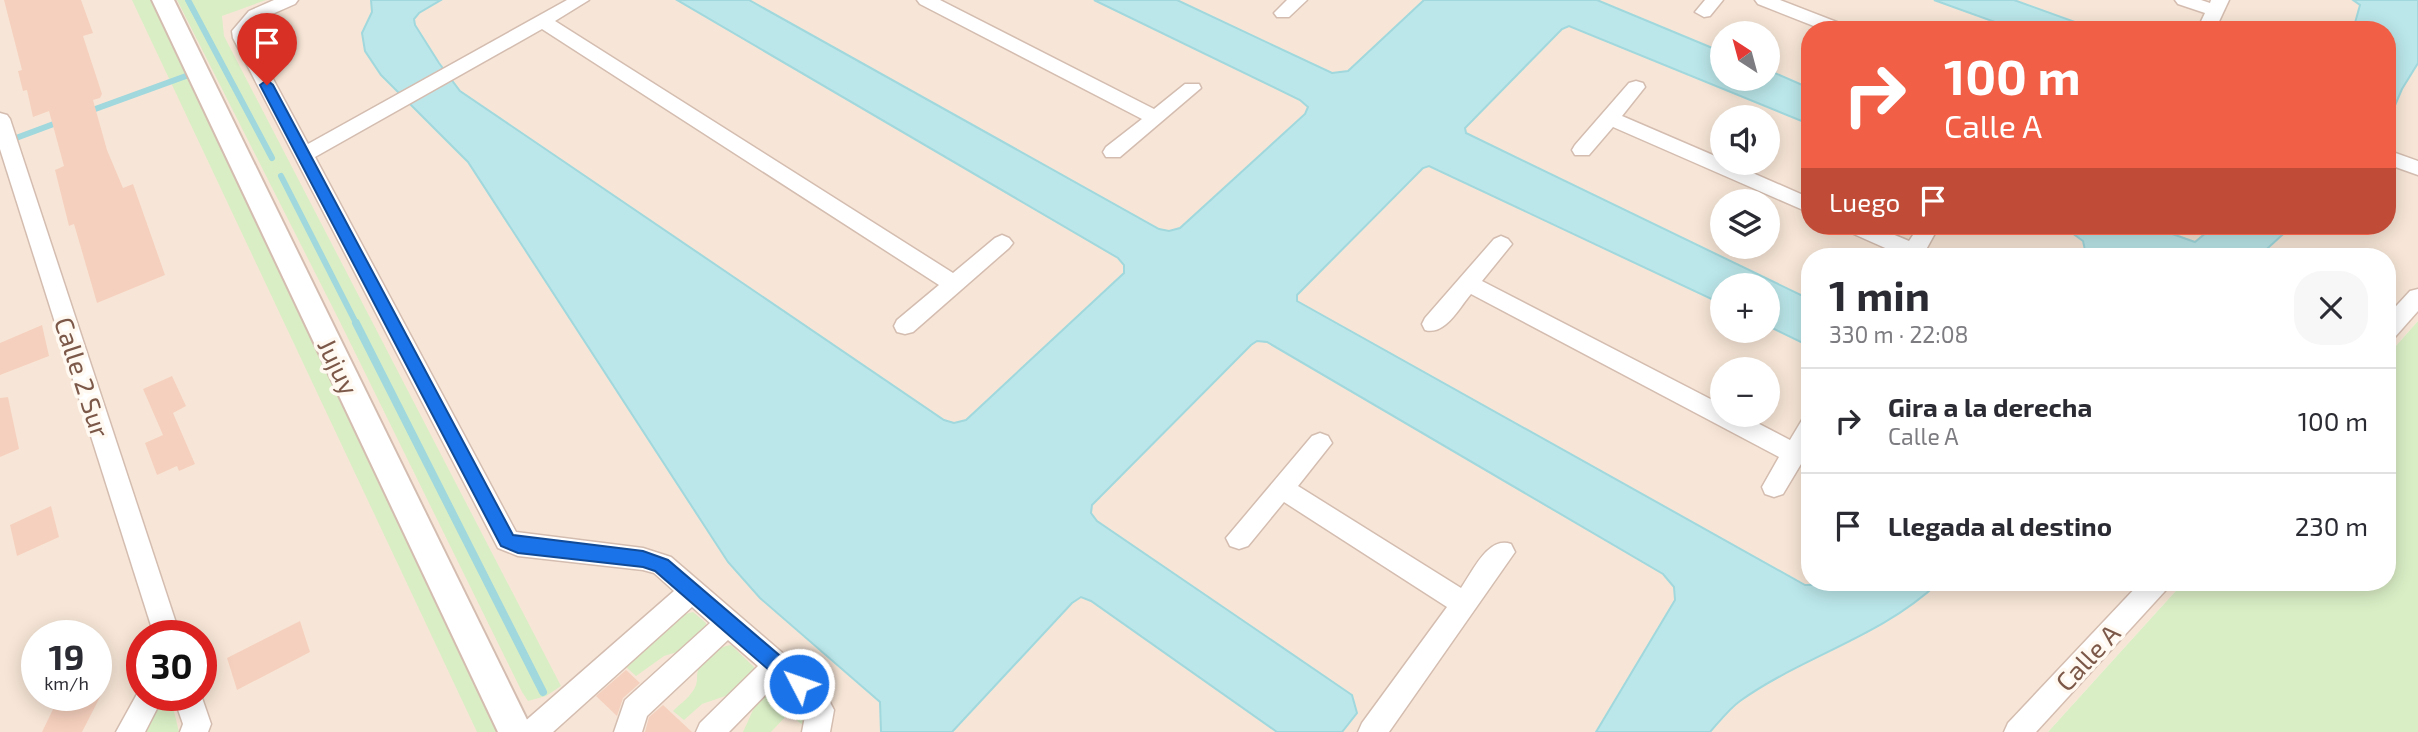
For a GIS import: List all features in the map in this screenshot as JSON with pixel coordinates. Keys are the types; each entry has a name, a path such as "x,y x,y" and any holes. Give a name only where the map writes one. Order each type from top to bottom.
{"street":[{"name":"Jujuy","path":"163,0 516,732"},
{"path":"289,0 255,15 241,31 242,38 507,540 518,545 643,559 662,565 812,696 820,710 816,732"},
{"path":"304,155 580,0"},
{"path":"926,0 1156,118"},
{"path":"1283,13 1298,0"},
{"path":"1764,0 1818,21"},
{"path":"2184,0 2217,5"},
{"path":"542,21 954,284"},
{"path":"1582,150 1636,87"},
{"path":"1113,152 1192,88"},
{"path":"1610,118 1801,202"},
{"name":"Calle 2 Sur","path":"2,130 161,620"},
{"path":"2396,160 2418,168"},
{"path":"1872,235 1898,248"},
{"path":"905,326 1002,243"},
{"path":"1433,324 1501,244"},
{"path":"1468,283 1794,453"},
{"path":"2396,321 2418,297"},
{"path":"1774,486 1801,442"},
{"path":"1239,538 1320,443"},
{"path":"1282,488 1465,604"},
{"path":"1372,732 1502,552"},
{"path":"533,732 692,591"},
{"name":"Calle A","path":"2018,732 2149,591"},
{"path":"628,732 635,709 728,623"},
{"path":"709,732 777,665"},
{"path":"130,732 141,711"},
{"path":"193,711 197,724 194,732"}],"shaded area":[{"path":"0,0 2418,0 2418,321 2396,346 2396,248 1801,248 1801,591 2176,591 2048,732 0,732"}],"green space":[{"path":"132,0 153,0 500,732 477,732"},
{"path":"177,0 266,0 222,16 224,36 561,686 546,696 528,701 522,692 339,320"},
{"path":"2418,321 2418,732 2048,732 2176,591 2396,591 2396,346"},
{"path":"693,612 706,623 706,629 687,649 664,656 636,676 625,666 682,615"},
{"path":"731,645 754,667 754,674 737,692 702,704 684,720 673,711 694,689 698,670 712,653"},
{"path":"775,689 782,690 805,709 803,725 788,714 771,732 743,732 758,701"},
{"path":"153,711 174,711 179,732 142,732"}],"water":[{"path":"371,0 441,0 419,13 414,19 415,25 460,91 944,420 954,423 966,420 1124,273 1124,265 1118,258 677,0 749,0 1159,229 1169,231 1180,228 1305,114 1308,107 1300,100 1094,0 1177,0 1332,73 1348,71 1424,0 1597,0 1710,47 1710,84 1569,26 1562,29 1465,128 1466,133 1710,251 1710,259 1726,259 1755,273 1710,273 1710,298 1429,166 1423,168 1297,295 1297,301 1801,583 1801,591 1929,591 1892,618 1764,685 1740,701 1710,732 1596,732 1675,600 1674,587 1663,574 1267,342 1257,341 1092,505 1091,513 1097,521 1352,695 1357,713 1342,732 1277,732 1091,601 1081,597 1072,603 952,732 881,732 880,702 760,598 728,562 468,162 381,75 365,51 362,33 372,12"},
{"path":"1934,0 2014,0 2072,21 1992,21"},
{"path":"2353,0 2418,0 2418,63 2396,103 2396,21 2356,21 2360,5"},
{"path":"1780,75 1801,84 1801,121 1780,112 1780,105 1762,105 1728,91 1780,91"},
{"path":"2075,235 2175,235 2195,242 2203,235 2282,235 2268,248 2085,248 2083,241"},
{"path":"1780,285 1801,295 1801,342 1780,332"}],"building":[{"path":"4,0 81,0 93,33 83,36 102,94 100,98 93,100 107,150 123,188 133,184 165,275 97,303 74,224 69,226 55,170 64,166 49,111 33,117 27,90 23,91 18,71 22,70"},
{"path":"42,325 49,356 0,375 0,343"},
{"path":"172,376 186,406 173,413 195,464 179,471 177,466 157,475 145,443 163,435 143,389"},
{"path":"8,397 19,449 0,457 0,398"},
{"path":"51,506 59,537 17,556 10,525"},
{"path":"300,621 310,652 237,690 227,658"},
{"path":"626,670 640,683 623,698 617,716 596,696"},
{"path":"663,705 692,732 645,732 649,717"},
{"path":"52,711 93,711 82,732 42,732"}],"waterway":[{"path":"188,0 272,158"},
{"path":"87,112 186,76"},
{"path":"8,141 59,122"},
{"path":"281,176 357,325"},
{"path":"356,323 543,692"}],"route":[{"path":"267,85 507,540 518,545 643,559 662,565 799,684"}]}
